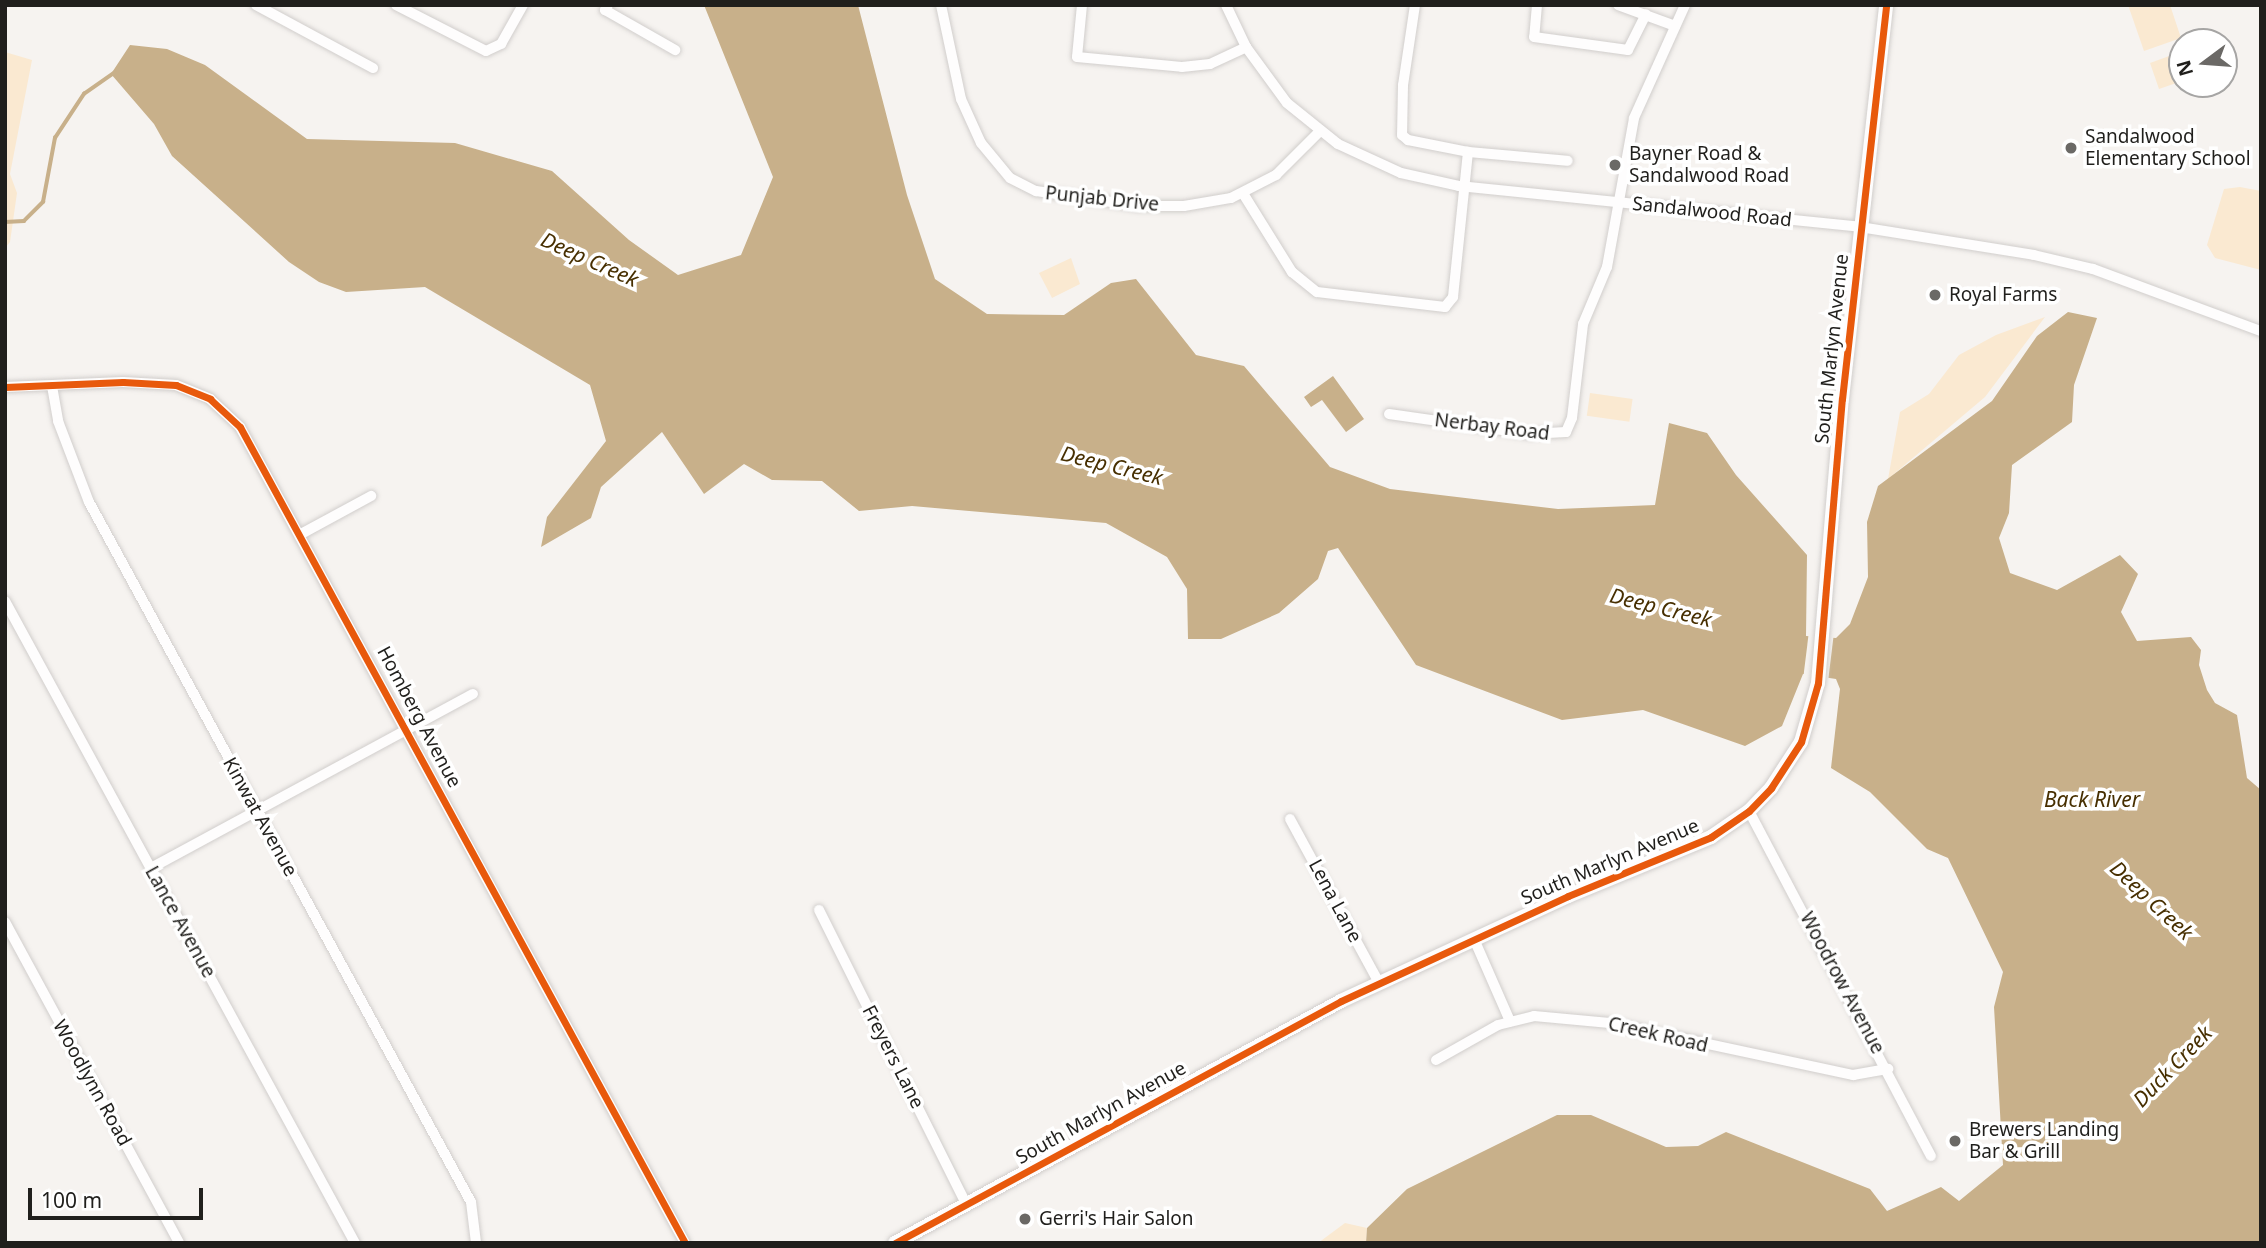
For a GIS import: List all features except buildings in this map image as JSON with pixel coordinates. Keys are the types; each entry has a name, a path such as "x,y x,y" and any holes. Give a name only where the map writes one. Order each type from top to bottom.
{"street":[{"path":"256,5 373,68"},
{"path":"396,5 486,51 501,44 523,5"},
{"path":"608,5 605,10 676,50"},
{"name":"Punjab Drive","path":"941,5 961,99 981,144 1010,178 1061,197 1139,205 1184,206 1244,195 1290,164 1320,131"},
{"path":"1082,5 1077,57 1182,67 1210,64 1246,47"},
{"name":"Sandalwood Road","path":"1226,5 1246,47 1287,103 1320,131 1379,165 1466,186 1860,227 2093,269 2261,331"},
{"path":"1415,5 1403,85 1402,135 1408,140 1468,152 1568,161"},
{"path":"1537,5 1534,37 1628,50 1646,14"},
{"path":"1618,5 1675,26"},
{"path":"1620,203 1634,118 1685,5"},
{"name":"South Marlyn Avenue","path":"895,1243 1379,983 1474,939 1687,849 1749,811 1771,788 1801,742 1818,683 1860,227 1886,5"},
{"path":"1244,195 1292,272 1317,292 1432,308 1445,307 1453,297 1468,152"},
{"name":"Nerbay Road","path":"1390,414 1529,433 1566,432 1572,418 1583,324 1607,267 1614,214 1620,203"},
{"name":"Homberg Avenue","path":"5,387 150,382 176,385 210,399 254,448 685,1243"},
{"name":"Kinwat Avenue","path":"52,386 61,433 89,502 471,1202 476,1243"},
{"path":"301,534 371,496"},
{"name":"Lance Avenue","path":"5,602 355,1243"},
{"path":"151,868 473,694"},
{"name":"Woodrow Avenue","path":"1749,811 1888,1069 1931,1156"},
{"name":"Lena Lane","path":"1290,818 1379,983"},
{"name":"Freyers Lane","path":"819,910 966,1204"},
{"name":"Woodlynn Road","path":"5,922 179,1243"},
{"path":"1474,939 1510,1021"},
{"name":"Creek Road","path":"1436,1060 1510,1021 1534,1016 1590,1020 1853,1075 1888,1069"}],"shaded area":[{"path":"2128,5 2170,5 2178,28 2168,28 2168,43 2144,51"},
{"path":"5,52 32,60 10,174 17,193 10,242 5,248"},
{"path":"2168,56 2168,86 2159,89 2150,63"},
{"path":"2240,187 2261,191 2261,270 2215,258 2207,245 2224,189"},
{"path":"1071,258 1080,284 1052,298 1039,273"},
{"path":"2045,317 1985,397 1888,479 1900,412 1929,394 1959,355 1996,335"},
{"path":"1590,393 1633,399 1629,422 1587,416"},
{"path":"1345,1223 1367,1228 1366,1243 1318,1243"}],"water":[{"name":"Back River","path":"704,5 858,5 907,195 935,279 987,314 1064,315 1111,283 1136,279 1196,355 1244,366 1330,467 1390,489 1558,509 1655,505 1669,423 1707,433 1736,475 1807,555 1806,636 1836,638 1850,624 1868,577 1867,522 1878,486 1992,401 2037,336 2068,312 2097,318 2074,385 2072,422 2012,465 2009,513 1999,538 2010,573 2057,590 2120,555 2138,574 2121,612 2137,641 2191,637 2201,650 2199,665 2207,690 2215,703 2237,715 2247,778 2261,790 2261,1243 1366,1243 1367,1228 1407,1189 1557,1115 1591,1115 1666,1147 1698,1146 1726,1132 1870,1189 1887,1211 1941,1187 1959,1201 2003,1165 1994,1007 2003,972 1948,858 1927,849 1870,792 1831,768 1840,689 1836,679 1803,674 1782,726 1745,746 1643,710 1562,720 1416,665 1338,548 1328,551 1318,579 1279,613 1221,639 1188,639 1187,589 1167,557 1106,523 912,506 859,511 822,481 772,480 744,464 704,494 662,432 601,487 591,518 541,547 547,517 606,441 590,385 425,287 346,292 319,282 289,262 172,156 154,124 111,74 130,45 167,49 205,65 307,139 455,143 552,171 629,240 678,275 741,255 773,177"},
{"path":"1333,376 1364,419 1346,432 1322,400 1311,407 1304,397"}],"pier":[{"path":"1809,631 1834,634 1828,682 1803,679"}],"waterway":[{"name":"Deep Creek","path":"5,222 24,221 43,202 55,138 84,94 114,73"}],"cycle path":[{"path":"895,1243 1341,1001 1568,896 1711,837 1749,811 1771,788 1801,742 1818,683 1842,399 1886,5"},
{"path":"5,387 123,382 176,385 210,399 240,427 685,1243"}],"place":[{"name":"Sandalwood Elementary School","path":"2071,148"},
{"name":"Bayner Road & Sandalwood Road","path":"1615,165"},
{"name":"Royal Farms","path":"1935,295"},
{"name":"Brewers Landing Bar & Grill","path":"1955,1141"},
{"name":"Gerri's Hair Salon","path":"1025,1219"}],"water label":[{"name":"Duck Creek","path":"2172,1066"}]}
